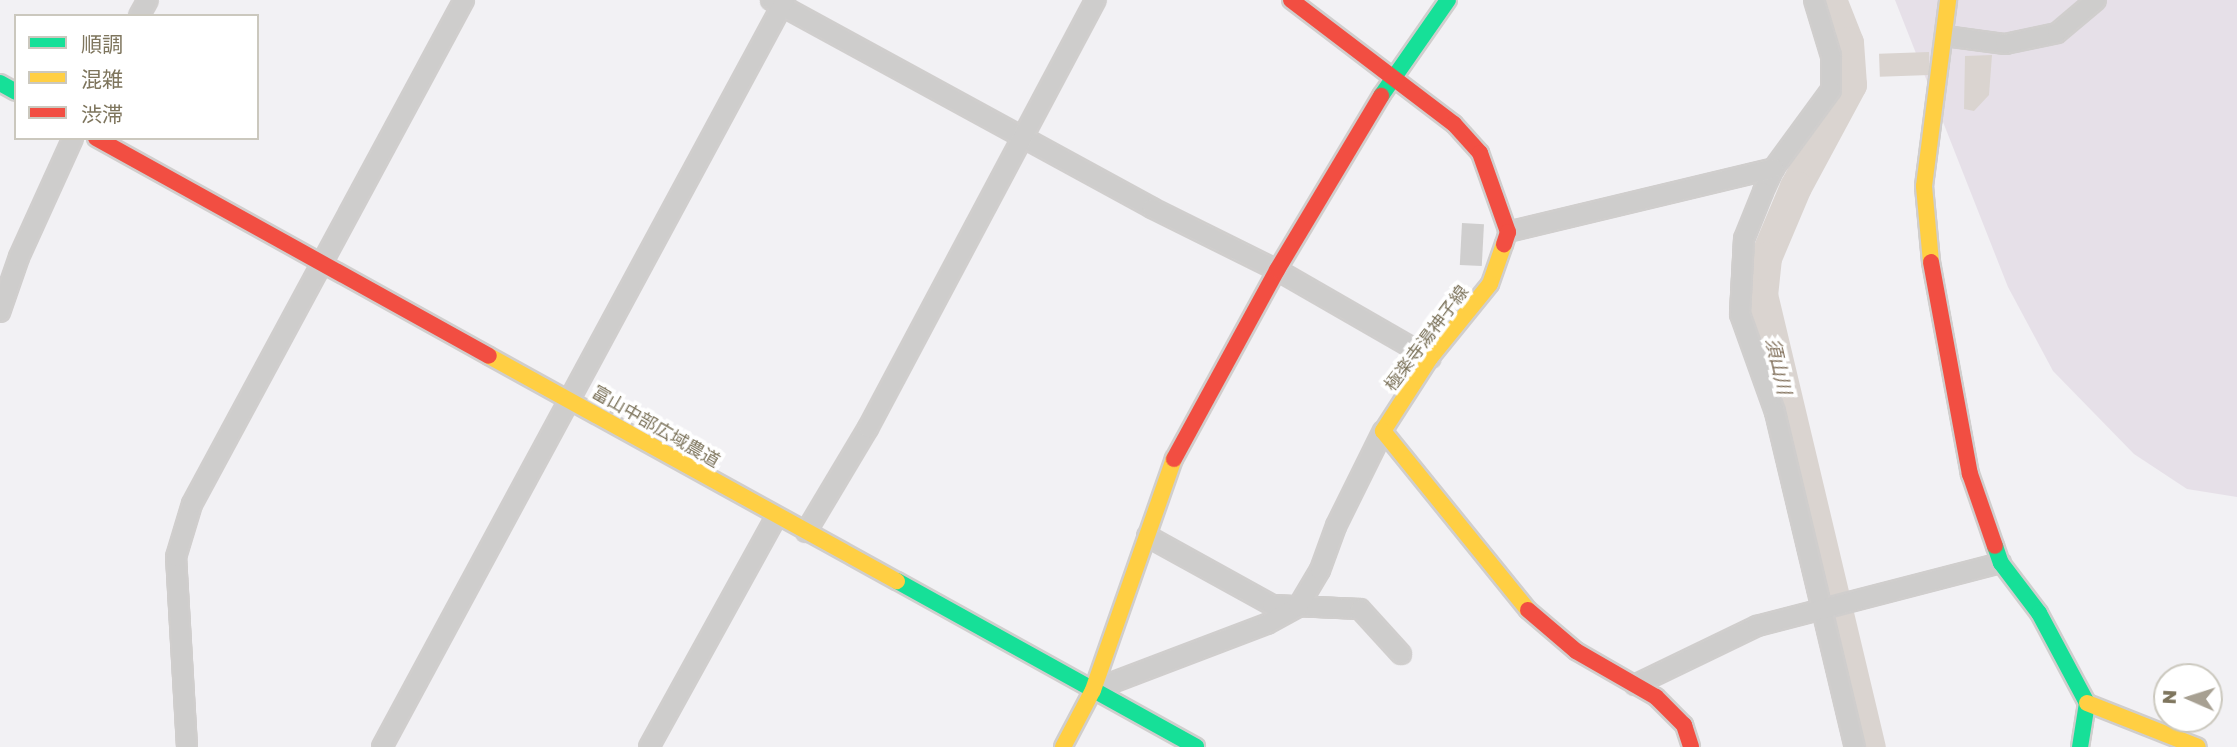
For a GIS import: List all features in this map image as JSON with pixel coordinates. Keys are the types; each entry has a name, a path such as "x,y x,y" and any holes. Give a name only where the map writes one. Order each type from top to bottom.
{"street":[{"path":"187,747 176,557 192,504 325,263 464,0"},
{"path":"806,532 868,428 1096,0"},
{"path":"1291,0 1391,79 1454,124 1480,153 1508,232 1774,168"},
{"path":"1063,747 1093,690 1171,465 1277,270 1391,79 1448,0"},
{"path":"1814,0 1831,56 1831,90 1774,168 1744,239 1740,314 1775,412 1819,608 1839,672 1855,747"},
{"path":"1948,0 1924,186 1924,220 1970,474 2001,563 2039,613 2087,702 2080,747"},
{"path":"1945,36 2005,44 2057,33 2096,0"},
{"path":"382,747 780,2 1023,133 1152,208 1277,270 1430,358"},
{"path":"0,312 19,257 73,140"},
{"name":"富山中部広域農道","path":"99,140 199,199 325,263 776,517 1196,747"},
{"name":"極楽寺湯神子線","path":"1383,431 1430,358 1490,284 1508,232"},
{"path":"1093,690 1267,624 1298,607 1320,570 1336,526 1383,431 1535,619 1576,651 1635,684 1684,725 1691,747"},
{"path":"649,747 776,517"},
{"path":"1147,536 1272,605 1360,609 1401,654"},
{"path":"1635,684 1758,626 1819,608 2001,563"},
{"path":"2087,702 2198,747"}],"shaded area":[{"path":"1895,0 2237,0 2237,497 2187,489 2134,454 2053,371 2008,287"},
{"path":"1929,52 1930,75 1880,77 1879,54"},
{"path":"1992,55 1989,95 1974,111 1964,109 1965,56"}],"building":[{"path":"1462,223 1484,224 1482,266 1460,265"}],"waterway":[{"name":"須山川","path":"1831,0 1848,43 1851,85 1796,187 1766,258 1762,295 1870,747"}],"traffic: fast":[{"path":"1381,96 1448,0"},
{"path":"0,83 14,91"},
{"path":"1995,546 2001,563 2039,613 2087,703 2080,747"},
{"path":"897,581 1196,747"}],"traffic: slow":[{"path":"1931,262 1924,186 1948,0"},
{"path":"1504,244 1490,284 1430,358 1383,431 1528,610"},
{"path":"489,356 897,581"},
{"path":"1063,747 1093,690 1174,459"},
{"path":"2087,703 2198,747"}],"traffic: jam":[{"path":"1291,0 1454,124 1480,153 1508,232 1504,244"},
{"path":"1174,459 1277,270 1381,96"},
{"path":"100,140 489,356"},
{"path":"1931,262 1970,474 1995,546"},
{"path":"1528,610 1576,651 1656,697 1684,725 1691,747"}]}
